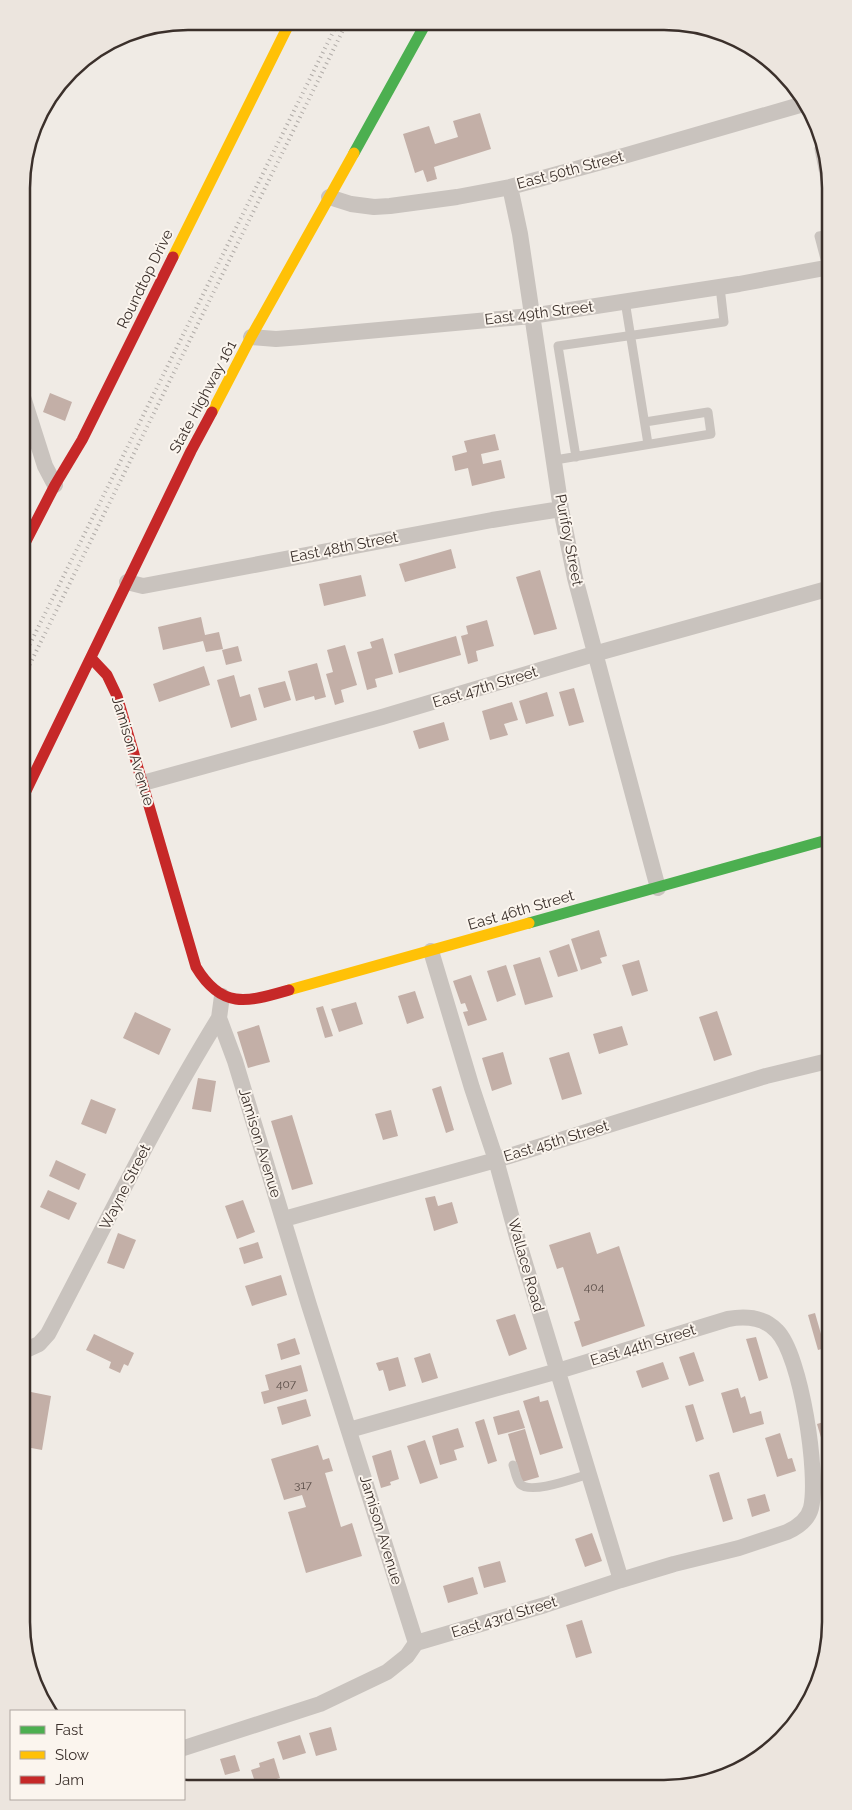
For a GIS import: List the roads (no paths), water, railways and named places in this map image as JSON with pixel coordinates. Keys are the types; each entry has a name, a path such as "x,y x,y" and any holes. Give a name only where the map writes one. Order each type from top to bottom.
{"street":[{"name":"Roundtop Drive","path":"30,533 55,485 82,440 286,30"},
{"name":"State Highway 161","path":"30,783 191,451 251,337 422,30"},
{"name":"East 50th Street","path":"329,197 351,204 382,207 510,187 798,105"},
{"name":"Purifoy Street","path":"510,187 520,234 561,509 575,578 658,888"},
{"name":"East 49th Street","path":"251,337 276,339 531,316 720,287 822,269"},
{"path":"30,419 45,466 55,485"},
{"name":"East 48th Street","path":"127,582 143,586 482,522 561,509"},
{"name":"East 47th Street","path":"142,783 382,717 594,654 822,590"},
{"name":"Jamison Avenue","path":"91,658 102,668 118,696 196,967 202,979 222,996 219,1018 416,1643"},
{"name":"East 46th Street","path":"222,996 236,1000 251,1000 822,842"},
{"name":"Wallace Road","path":"431,951 472,1088 496,1160 621,1580"},
{"name":"Wayne Street","path":"30,1348 39,1344 48,1334 149,1140 196,1054 219,1018"},
{"name":"East 45th Street","path":"284,1220 496,1160 766,1076 822,1062"},
{"name":"East 44th Street","path":"349,1430 558,1371 728,1319 747,1317 766,1322 777,1330 785,1340 795,1370 809,1439 812,1488"},
{"name":"East 43rd Street","path":"416,1643 674,1564 739,1548 795,1529 804,1521 811,1508 812,1488"},
{"path":"185,1748 320,1704 392,1669 407,1656 416,1643"}],"lane":[{"path":"822,235 818,236 822,249"},
{"path":"576,457 558,346 724,322 720,287"},
{"path":"625,302 648,444"},
{"path":"555,460 711,434 708,412 645,422"},
{"path":"513,1466 519,1483 529,1488 541,1487 589,1474"}],"railway":[{"path":"30,644 334,30"},
{"path":"30,664 343,30"}]}
